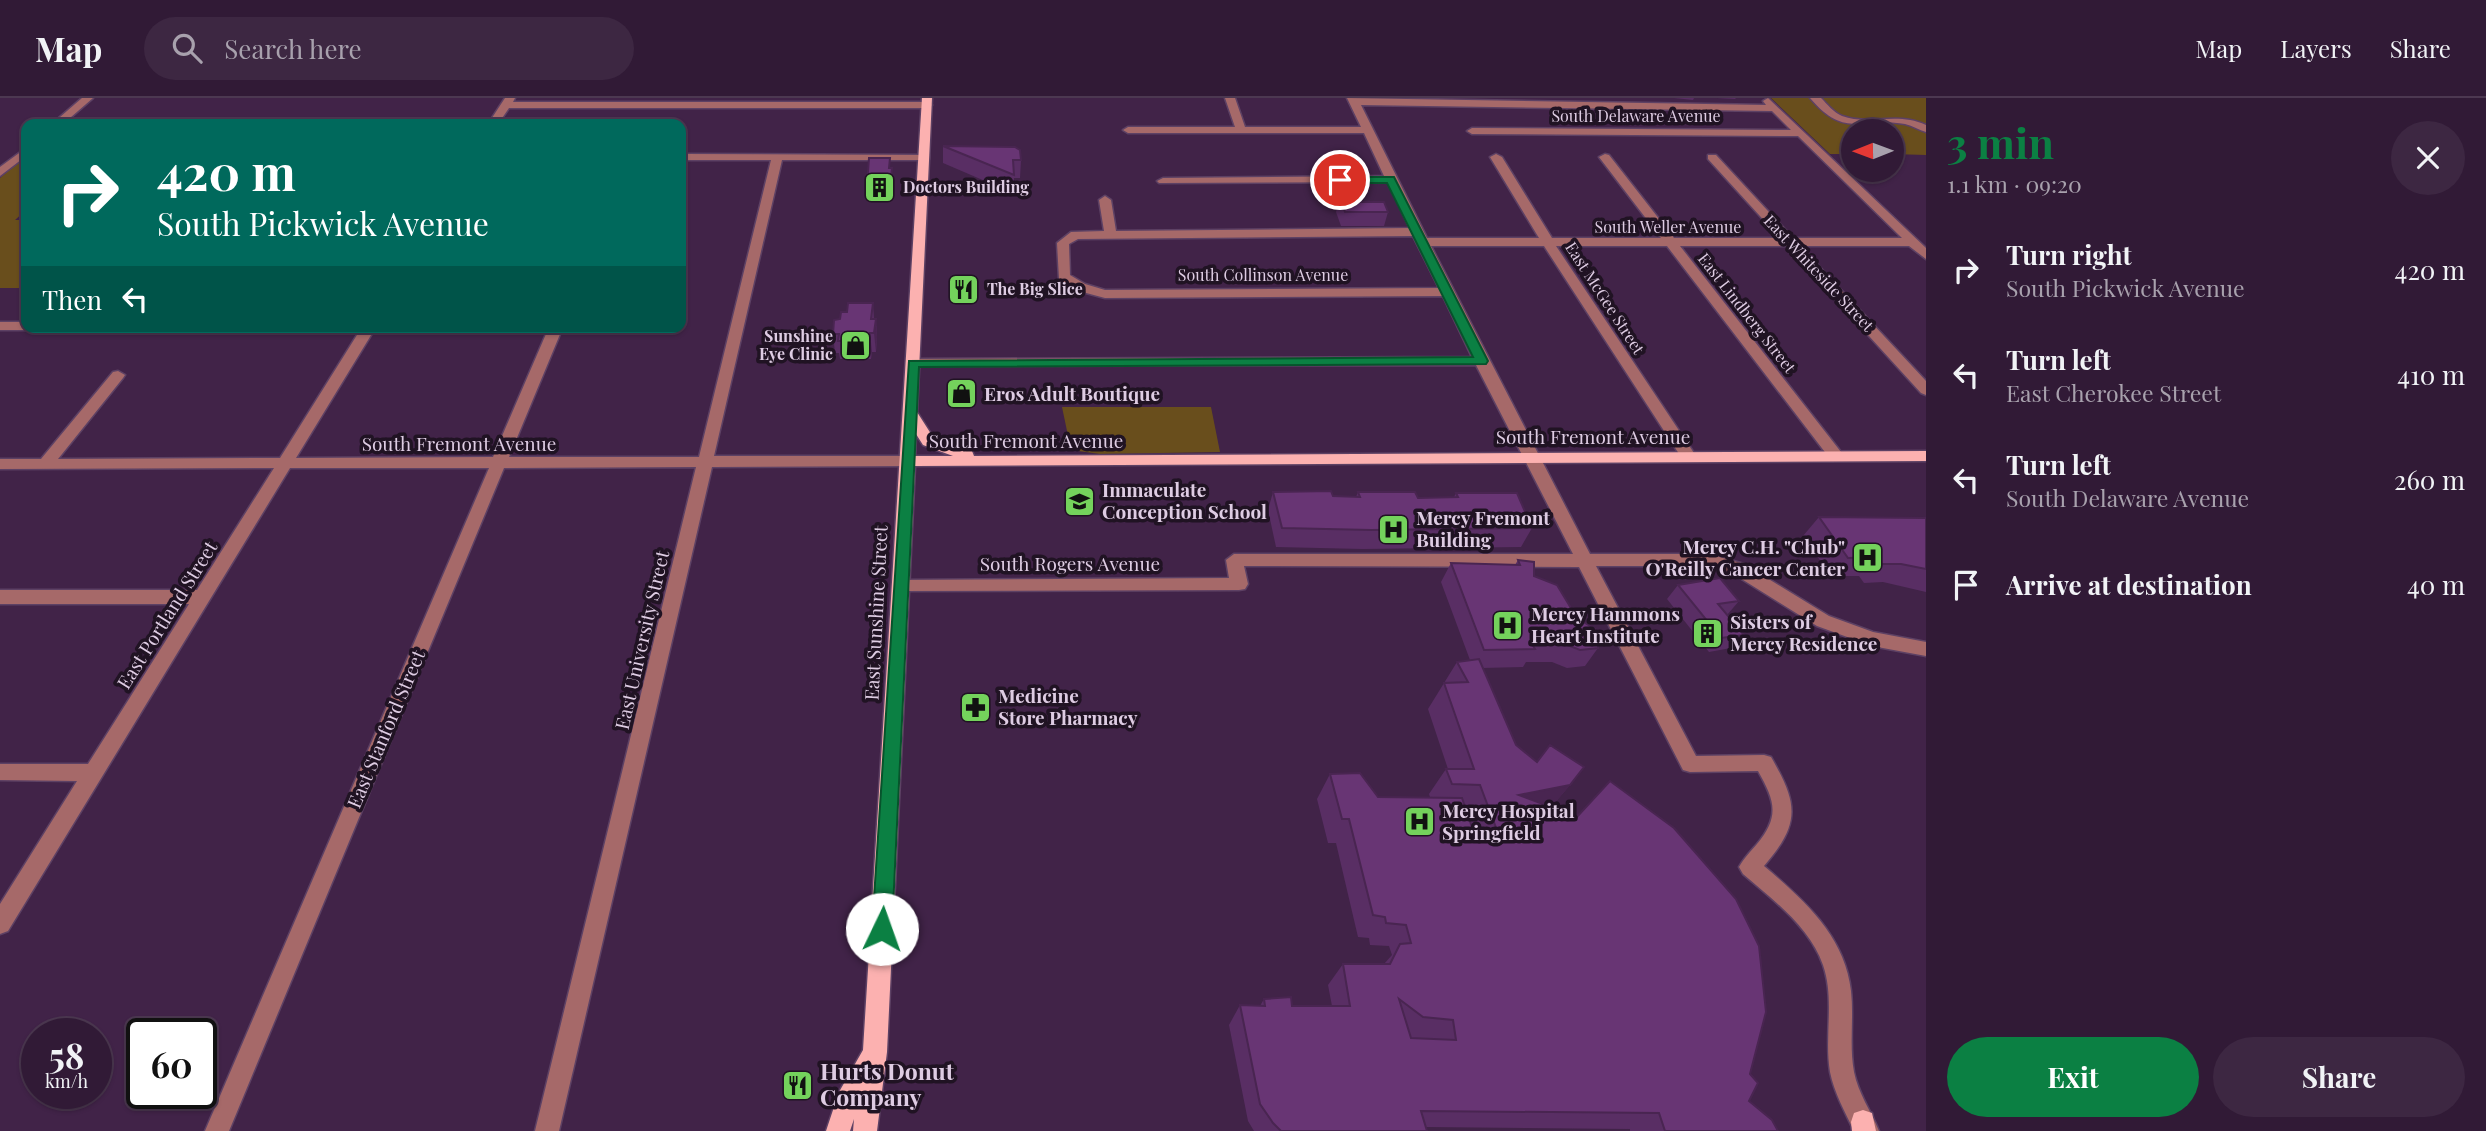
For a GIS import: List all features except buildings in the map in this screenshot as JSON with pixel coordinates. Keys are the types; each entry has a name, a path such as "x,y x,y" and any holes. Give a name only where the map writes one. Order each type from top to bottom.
{"main road":[{"name":"East Sunshine Street","path":"865,1131 876,1052 927,102"},
{"path":"911,413 923,436 934,444 994,461"},
{"name":"South Fremont Avenue","path":"908,461 1926,456"},
{"path":"838,1131 848,1101 876,1052"},
{"path":"871,1091 879,1131"}],"street":[{"path":"63,119 88,98"},
{"path":"1230,98 1241,130"},
{"path":"1765,98 1926,255"},
{"path":"1815,98 1840,119 1892,120 1926,129"},
{"path":"1775,108 1677,119 1353,100 1482,361 1690,764 1764,763 1779,787 1786,812 1778,835 1750,867 1798,909 1826,947 1835,966 1840,1000 1843,1074 1864,1128"},
{"path":"496,119 507,102 927,102"},
{"name":"South Delaware Avenue","path":"1472,131 1677,119 1800,133"},
{"path":"1128,130 1367,130"},
{"path":"0,158 21,155"},
{"path":"0,173 21,157"},
{"name":"East University Street","path":"547,1131 777,157"},
{"path":"686,158 925,157"},
{"name":"East McGee Street","path":"1496,157 1549,244 1688,456"},
{"name":"East Lindberg Street","path":"1605,157 1836,456"},
{"name":"East Whiteside Street","path":"1712,157 1926,390"},
{"path":"1163,181 1391,179"},
{"path":"1105,200 1110,233"},
{"name":"South Weller Avenue","path":"1080,287 1064,276 1063,243 1074,235 1110,233 1420,237 1549,244 1913,242"},
{"name":"South Collinson Avenue","path":"1080,287 1105,294 1447,292"},
{"path":"0,326 21,326"},
{"name":"East Portland Street","path":"0,924 365,333"},
{"name":"East Stanford Street","path":"217,1131 553,333"},
{"path":"913,363 1482,361"},
{"path":"45,464 118,374"},
{"name":"South Fremont Avenue","path":"0,464 908,461"},
{"name":"South Rogers Avenue","path":"902,586 1239,584 1234,560 1272,558 1584,561"},
{"path":"1584,561 1709,560 1738,568 1823,621 1871,639 1926,649"},
{"path":"0,597 204,597"},
{"path":"0,772 93,773"}],"shaded area":[{"path":"1771,98 1926,98 1926,155 1904,154 1904,119 1841,119 1841,154 1830,154"},
{"path":"21,161 21,215 15,220 21,220 21,288 0,288 0,178"},
{"path":"1062,407 1211,407 1220,452 1100,454 1071,450"}],"place":[{"name":"Doctors Building","path":"880,187"},
{"name":"The Big Slice","path":"964,289"},
{"name":"Sunshine Eye Clinic","path":"856,345"},
{"name":"Eros Adult Boutique","path":"961,394"},
{"name":"Immaculate Conception School","path":"1079,501"},
{"name":"Mercy Fremont Building","path":"1393,529"},
{"name":"Mercy C.H. \"Chub\" O'Reilly Cancer Center","path":"1868,558"},
{"name":"Mercy Hammons Heart Institute","path":"1508,625"},
{"name":"Sisters of Mercy Residence","path":"1707,633"},
{"name":"Medicine Store Pharmacy","path":"975,707"},
{"name":"Mercy Hospital Springfield","path":"1419,822"},
{"name":"Hurts Donut Company","path":"797,1085"}],"route":[{"path":"882,929 913,363 1482,361 1391,179 1340,180"}]}
